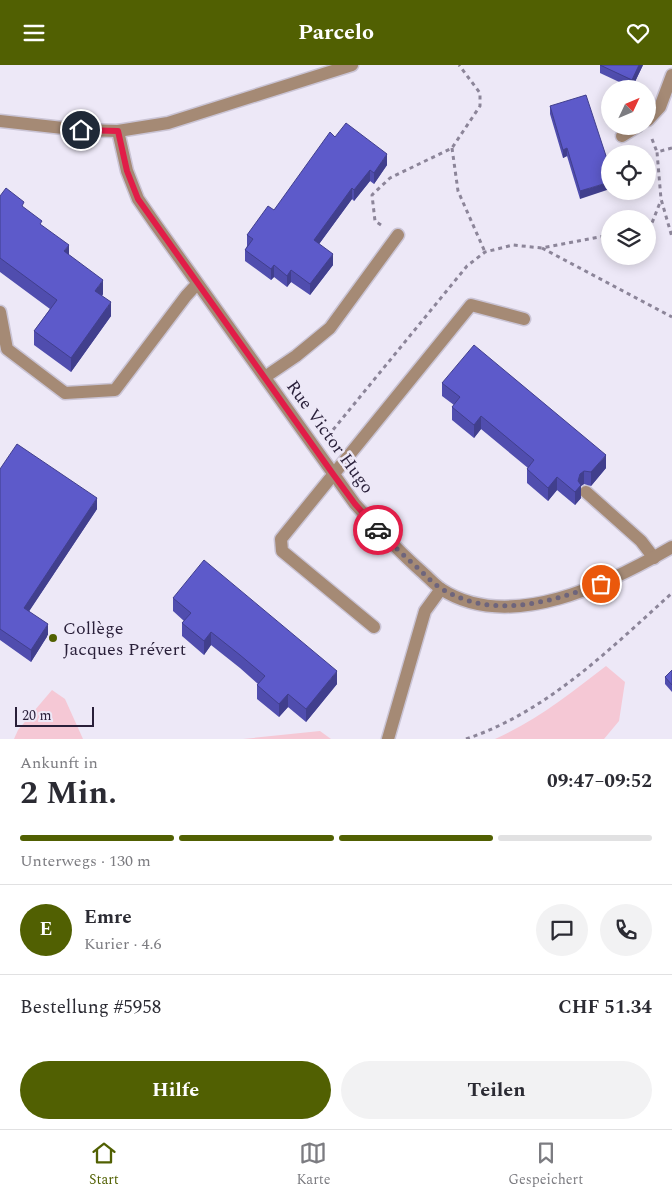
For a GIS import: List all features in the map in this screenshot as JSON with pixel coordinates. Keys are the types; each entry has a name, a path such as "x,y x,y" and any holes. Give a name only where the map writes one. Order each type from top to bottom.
{"street":[{"path":"0,121 81,130 118,131 168,123 352,65"},
{"path":"656,111 660,107 672,75"},
{"name":"Rue Victor Hugo","path":"118,131 127,171 138,199 197,284 355,504 380,532 441,589 482,605 499,607 520,606 568,595 601,584 672,547"},
{"path":"265,377 296,356 330,328 398,235"},
{"path":"0,311 7,349 65,393 115,390 197,284"},
{"path":"374,627 282,551 281,539 472,305 524,319"},
{"path":"586,492 641,541 654,558"},
{"path":"388,739 425,611 441,589"}],"path":[{"path":"398,235 375,221 372,195 390,178 452,148 480,106 480,93 459,65"},
{"path":"672,147 657,152 661,199 672,237"},
{"path":"452,148 458,191 485,252"},
{"path":"656,212 661,199"},
{"path":"542,248 672,317"},
{"path":"466,739 488,732 538,704 578,675 672,593"}],"shaded area":[{"path":"606,666 625,682 619,721 604,739 495,739 539,715"},
{"path":"52,690 65,699 83,739 14,739 18,730"},
{"path":"320,731 331,739 243,739"}],"building":[{"path":"600,65 639,65 632,80"},
{"path":"586,95 602,145 601,185 580,191 567,148 563,150 550,106"},
{"path":"346,123 387,154 374,173 370,170 354,190 352,188 314,240 333,254 310,284 291,270 287,276 274,265 271,269 245,250 253,239 247,235 268,206 274,210 330,132 335,137"},
{"path":"6,188 24,202 22,206 42,221 40,224 69,245 64,251 103,280 95,291 111,302 71,358 34,331 57,300 0,258 0,196"},
{"path":"474,345 606,455 591,472 584,471 580,474 578,481 581,485 575,492 557,477 548,488 527,469 534,460 481,416 474,425 452,407 460,397 442,383"},
{"path":"17,444 97,498 24,608 48,624 31,650 0,629 0,469"},
{"path":"204,560 337,671 306,709 288,694 279,704 257,685 265,676 240,655 211,632 204,641 182,623 191,613 173,598"},
{"path":"672,670 672,685 665,677"}],"way so far":[{"path":"378,530 441,589 482,605 499,607 520,606 568,595 601,584"}],"place":[{"name":"Collège Jacques Prévert","path":"53,638"}],"route":[{"path":"81,130 118,131 127,171 138,199 333,474 355,504 378,530"}]}
